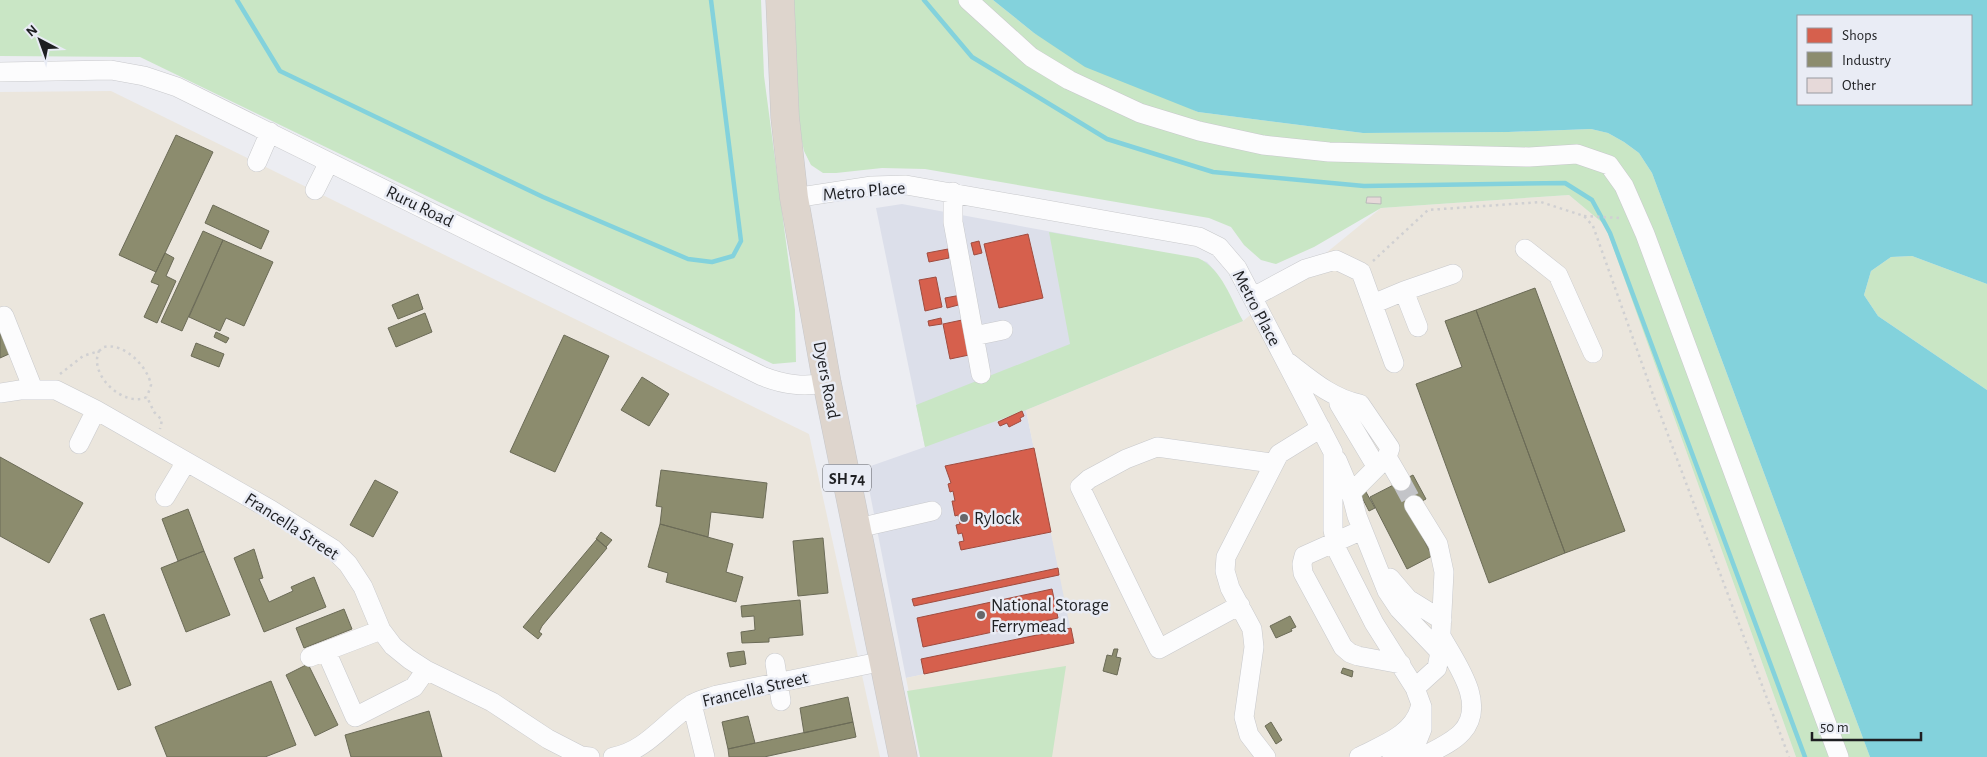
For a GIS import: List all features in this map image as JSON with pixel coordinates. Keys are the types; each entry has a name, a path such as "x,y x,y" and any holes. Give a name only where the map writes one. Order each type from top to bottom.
{"highway":[{"name":"Dyers Road","path":"780,0 785,117 794,198 828,382 903,757"}],"street":[{"path":"968,0 1031,57 1069,80 1140,112 1199,131 1263,145 1329,152 1529,157 1577,154 1609,165 1624,186 1645,234 1839,757"},
{"name":"Ruru Road","path":"0,72 111,70 144,76 177,88 270,132 762,376 799,386 828,382"},
{"path":"257,162 270,132"},
{"path":"315,190 329,162"},
{"name":"Metro Place","path":"794,198 906,185 1199,237 1212,241 1228,255 1253,296 1333,452 1335,542 1343,564 1374,623 1418,692 1424,717 1418,738 1411,747 1392,757"},
{"path":"953,192 953,222 981,374"},
{"path":"1525,249 1558,275 1593,353"},
{"path":"1253,296 1305,269 1336,260 1361,272 1394,363"},
{"path":"1372,304 1453,274"},
{"path":"1404,291 1418,327"},
{"path":"4,316 40,389"},
{"path":"974,336 1003,330"},
{"path":"1284,359 1343,403"},
{"name":"Francella Street","path":"0,393 40,389 56,390 96,410 186,462 267,516 333,549 342,566 363,586 381,630 393,646 426,670 492,702 548,739 584,757"},
{"path":"1266,757 1249,735 1244,717 1254,647 1252,629 1230,588 1225,570 1226,558 1272,463 1289,446 1318,424 1324,411 1343,403 1360,404 1387,440 1390,448 1382,461 1351,493"},
{"path":"79,444 96,410"},
{"path":"1240,605 1159,650 1080,487 1089,479 1126,459 1157,446 1272,463"},
{"path":"1333,452 1351,493 1362,530 1392,600 1441,636"},
{"path":"1382,461 1401,481"},
{"path":"165,497 186,462"},
{"path":"1359,757 1399,736 1411,727 1418,716 1418,692 1437,668 1441,636 1444,572 1438,544 1414,505"},
{"path":"858,528 932,511"},
{"path":"1362,530 1304,556 1302,564 1303,573 1343,647 1350,653 1358,656 1401,664"},
{"path":"1376,562 1441,636 1468,688 1472,713 1462,733 1422,757"},
{"path":"381,630 318,654 355,717 414,688 426,670"},
{"name":"Francella Street","path":"613,757 624,755 644,744 692,704 717,695 780,692 884,661"},
{"path":"775,663 780,692"},
{"path":"692,704 705,757"}],"path":[{"path":"1361,272 1428,210 1541,202 1584,216 1609,217"},
{"path":"1584,216 1593,226 1656,404 1789,757"},
{"path":"147,397 135,400 109,386 96,364 99,352 104,347 116,347 143,367 151,386 147,397 154,412 162,420 154,443"},
{"path":"40,389 54,376 62,373 72,362 89,354 99,352"}],"shaded area":[{"path":"111,91 809,434 880,757 0,757 0,92"},
{"path":"1569,195 1605,225 1796,757 922,757 906,678 1073,642 1026,410 1243,321 1381,208"},
{"path":"902,204 1207,262 1215,271 1243,321 1026,410 1074,643 906,678 865,468 925,447 876,208"}],"green space":[{"path":"0,0 761,0 764,76 795,310 796,362 773,364 140,57 0,56"},
{"path":"793,0 993,0 1034,33 1198,112 1363,133 1508,132 1591,129 1608,133 1624,142 1639,153 1652,173 1870,757 1796,757 1605,225 1569,195 1381,208 1314,247 1276,264 1261,260 1244,245 1231,227 1209,218 925,169 882,168 823,173 811,165 804,151 799,128"},
{"path":"1049,232 1198,258 1220,277 1243,321 1026,410 925,447 916,405 1070,344"},
{"path":"1912,256 1987,284 1987,390 1878,316 1864,295 1871,271 1891,257"},
{"path":"1066,666 1052,757 920,757 907,691"}],"water":[{"path":"993,0 1987,0 1987,284 1912,256 1891,257 1871,271 1864,295 1878,316 1987,390 1987,757 1870,757 1652,173 1639,153 1608,133 1591,129 1508,132 1363,133 1198,112 1085,67 1034,33"}],"building: Shops":[{"path":"1028,234 1043,298 999,308 984,244"},
{"path":"979,241 982,253 974,255 971,243"},
{"path":"948,249 949,258 929,262 927,253"},
{"path":"936,277 942,307 925,311 919,280"},
{"path":"961,295 962,304 947,308 945,298"},
{"path":"941,318 942,324 929,326 928,321"},
{"path":"962,320 969,355 950,359 943,324"},
{"path":"1022,411 1024,416 1020,418 1021,421 1009,427 1007,423 1000,426 998,422"},
{"path":"1034,448 1051,532 961,550 959,542 964,541 962,533 958,534 956,525 960,524 958,515 955,516 952,501 955,501 953,491 950,492 948,484 951,483 945,466"},
{"path":"1058,568 1059,575 914,606 912,599"},
{"path":"1052,589 1058,618 923,647 917,618"},
{"path":"1071,628 1074,643 924,674 921,659"}],"building: Industry":[{"path":"176,135 213,152 156,272 119,255"},
{"path":"213,205 269,231 261,249 205,223"},
{"path":"203,231 223,240 182,331 161,322"},
{"path":"223,240 273,262 244,326 226,318 220,331 189,317"},
{"path":"165,253 174,258 166,276 176,281 157,323 144,317 159,285 151,282"},
{"path":"1535,288 1625,531 1565,553 1476,310"},
{"path":"418,294 423,309 398,319 392,305"},
{"path":"1476,310 1565,553 1489,583 1416,384 1462,367 1445,321"},
{"path":"425,313 432,332 396,347 388,328"},
{"path":"0,331 9,354 0,358"},
{"path":"216,332 229,338 226,343 214,337"},
{"path":"564,335 609,356 555,472 510,452"},
{"path":"196,343 224,354 219,367 191,356"},
{"path":"642,377 669,394 649,426 621,410"},
{"path":"0,457 83,503 49,563 0,536"},
{"path":"661,470 767,483 763,518 711,512 708,537 660,524 662,507 656,506"},
{"path":"1413,475 1426,499 1408,508 1432,556 1407,569 1370,497"},
{"path":"375,480 398,492 373,537 350,525"},
{"path":"1362,485 1375,508 1369,511 1357,488"},
{"path":"188,509 204,551 178,561 162,519"},
{"path":"660,524 733,544 726,572 743,577 736,602 666,582 668,573 648,567"},
{"path":"601,532 612,540 606,547 596,539"},
{"path":"823,538 828,593 798,596 793,541"},
{"path":"597,539 607,548 542,626 539,632 542,634 538,639 523,627"},
{"path":"254,549 263,578 259,579 269,602 293,591 291,587 314,577 326,607 264,632 234,558"},
{"path":"204,551 230,615 186,632 161,568"},
{"path":"800,600 803,635 769,638 769,642 742,643 741,632 755,630 754,616 742,617 741,606"},
{"path":"344,609 352,629 304,648 296,628"},
{"path":"104,614 131,685 118,690 90,619"},
{"path":"1290,616 1296,627 1291,629 1292,631 1276,638 1270,626"},
{"path":"1114,649 1118,649 1116,657 1121,658 1117,675 1103,671 1107,655 1112,656"},
{"path":"744,651 746,664 730,667 727,653"},
{"path":"308,664 338,725 315,736 286,675"},
{"path":"1343,668 1353,671 1352,677 1341,673"},
{"path":"271,681 296,745 265,757 167,757 155,727"},
{"path":"848,697 853,722 804,733 800,708"},
{"path":"429,711 442,757 351,757 345,735"},
{"path":"748,716 755,743 728,749 722,722"},
{"path":"853,722 856,737 764,757 729,757 728,749"},
{"path":"1271,722 1282,740 1276,744 1265,726"}],"building: Other":[{"path":"1367,197 1381,197 1381,204 1366,203"}],"waterway":[{"path":"237,0 280,71 543,197 688,259 712,262 733,256 741,241 711,0"},
{"path":"924,0 972,57 1107,139 1213,172 1364,186 1565,183 1592,200 1610,233 1805,757"}],"tunnel":[{"path":"1401,481 1414,505"}],"place":[{"name":"Rylock","path":"964,518"},
{"name":"National Storage Ferrymead","path":"981,615"}]}
